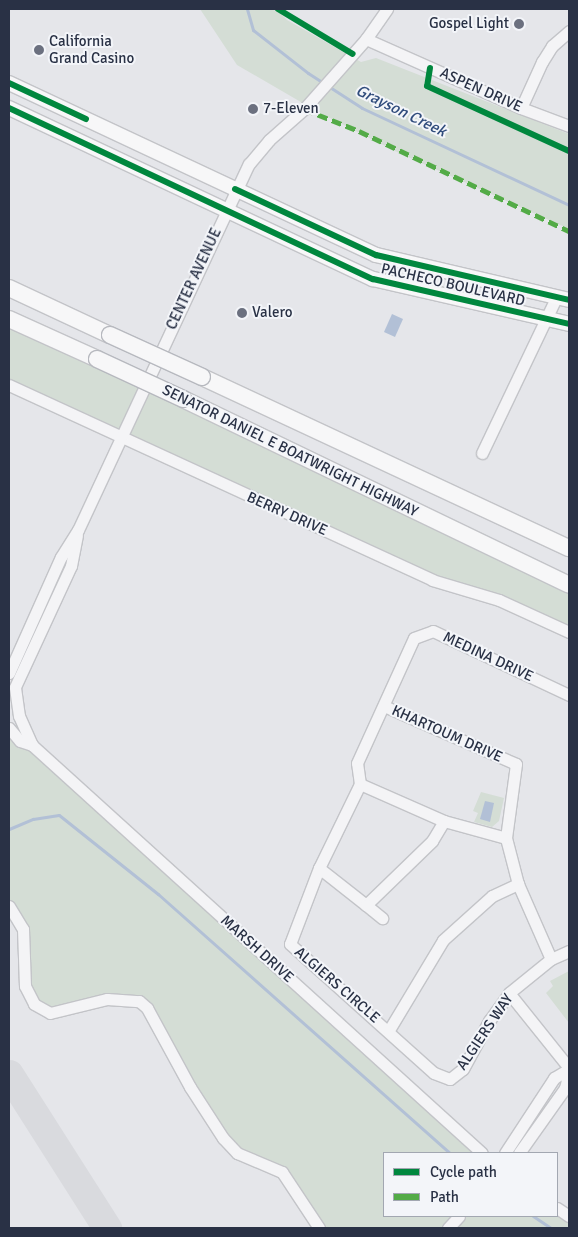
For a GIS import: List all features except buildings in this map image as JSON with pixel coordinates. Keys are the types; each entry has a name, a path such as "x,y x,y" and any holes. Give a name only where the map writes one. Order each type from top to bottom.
{"highway":[{"name":"SENATOR DANIEL E BOATWRIGHT HIGHWAY","path":"9,288 569,548"},
{"name":"SENATOR DANIEL E BOATWRIGHT HIGHWAY","path":"9,319 183,399 569,585"}],"main road":[{"name":"PACHECO BOULEVARD","path":"9,83 376,255 563,299"},
{"name":"PACHECO BOULEVARD","path":"9,108 373,279 569,324"}],"street":[{"name":"CENTER AVENUE","path":"9,673 13,652 61,556 78,530 235,189 268,140 306,107 366,39 387,9"},
{"path":"521,108 542,62 552,46 569,31"},
{"name":"ASPEN DRIVE","path":"366,39 521,108 569,126"},
{"path":"482,453 545,320 563,299"},
{"name":"BERRY DRIVE","path":"9,385 120,438 432,580 499,600 569,632"},
{"name":"CENTER AVENUE","path":"15,698 15,687 71,566 78,530"},
{"name":"MEDINA DRIVE","path":"360,784 357,762 414,638 433,631 569,696"},
{"name":"MARSH DRIVE","path":"15,698 32,745"},
{"name":"KHARTOUM DRIVE","path":"384,706 516,764 506,838 518,884 551,959"},
{"name":"MARSH DRIVE","path":"9,728 20,741 32,745 481,1152"},
{"path":"360,784 444,821 506,838"},
{"name":"ALGIERS CIRCLE","path":"360,784 319,868 290,944 389,1030 434,1073 450,1079"},
{"path":"366,905 432,841 444,821"},
{"path":"319,868 382,918"},
{"path":"389,1030 443,940 492,896 518,884"},
{"path":"9,906 23,929 25,986 34,1004 50,1012 118,997 139,1001 147,1008 190,1087 223,1138 238,1153 282,1172 319,1228"},
{"name":"ALGIERS WAY","path":"450,1079 463,1069 489,1021 509,993 551,959 569,951"},
{"path":"509,993 569,1070"},
{"path":"506,1152 554,1078 569,1070"},
{"path":"520,1152 565,1088 569,1070"},
{"path":"558,1209 569,1216"},
{"path":"448,1228 458,1217"}],"shaded area":[{"path":"200,9 276,9 287,20 361,62 376,58 569,134 569,229 399,153 318,112 237,65"},
{"path":"9,319 569,585 569,632 432,580 9,385"},
{"path":"9,728 20,741 32,745 481,1152 383,1152 383,1217 558,1217 558,1210 569,1216 569,1228 319,1228 282,1172 237,1153 223,1138 190,1087 147,1008 139,1001 118,997 50,1013 39,1009 25,986 23,929 9,906"},
{"path":"481,792 504,798 499,821 492,827 474,822 478,813 473,811"},
{"path":"569,971 569,1023 546,993 553,986 550,981"}],"water":[{"path":"392,314 403,319 395,337 384,332"},
{"path":"485,801 494,803 490,822 480,819"}],"waterway":[{"name":"Grayson Creek","path":"247,9 253,30 308,73 362,108 569,205"},
{"path":"9,829 33,819 59,815 158,894 449,1152"},
{"path":"534,1217 551,1228"}],"taxiway":[{"path":"9,1074 107,1228"}],"marked path":[{"path":"304,109 359,131 569,231"}],"cycle path":[{"path":"278,9 353,54"},
{"path":"430,68 427,86 569,151"},
{"path":"9,83 86,119"},
{"path":"9,108 373,279 569,324"},
{"path":"235,189 376,255 569,300"}],"place":[{"name":"Gospel Light","path":"519,24"},
{"name":"California Grand Casino","path":"39,50"},
{"name":"7-Eleven","path":"253,109"},
{"name":"Valero","path":"242,313"}]}
